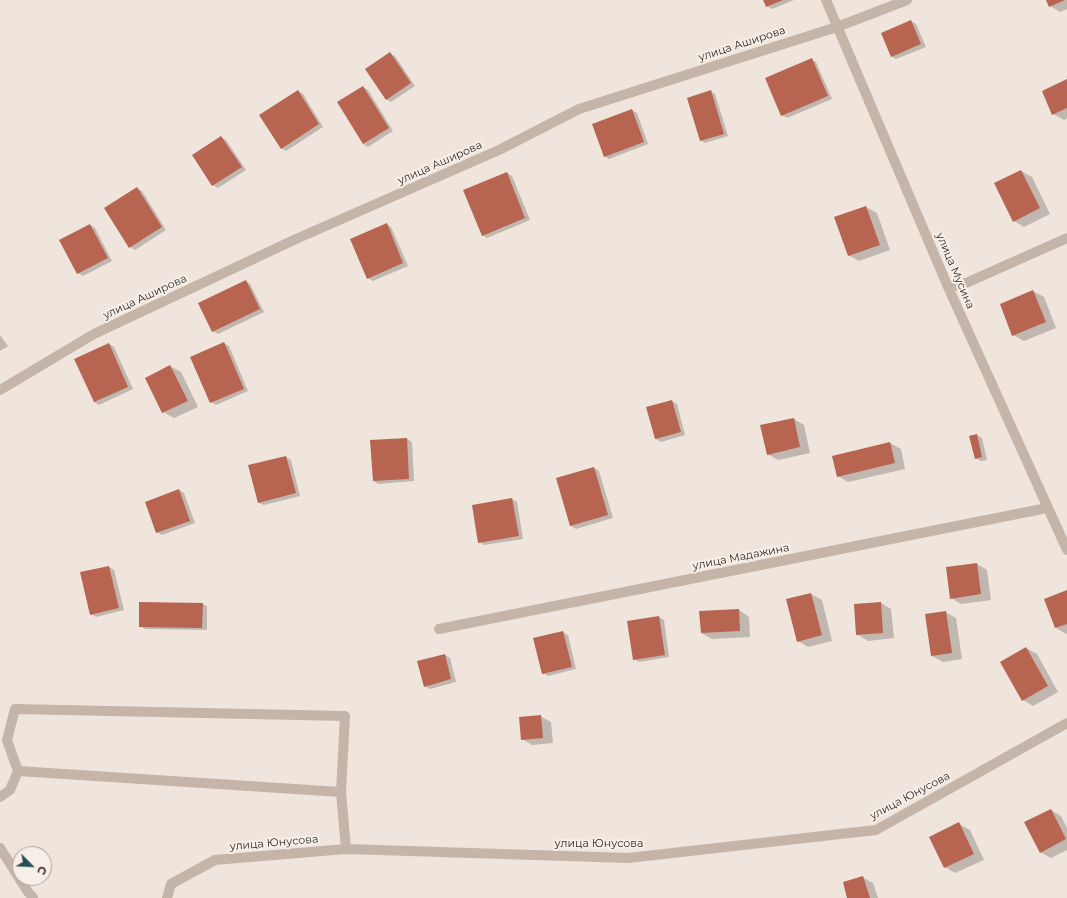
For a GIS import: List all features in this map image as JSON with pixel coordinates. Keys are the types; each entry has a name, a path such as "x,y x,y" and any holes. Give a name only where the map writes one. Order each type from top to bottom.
{"street":[{"name":"улица Мусина","path":"826,0 948,287 1067,550"},
{"name":"улица Аширова","path":"0,390 94,334 296,239 499,150 579,109 837,27 907,0"},
{"path":"948,287 966,283 1067,238"},
{"name":"улица Мадажина","path":"439,629 1047,508"},
{"path":"0,797 10,790 18,771 7,740 14,709 345,716 341,792 346,849"},
{"name":"улица Юнусова","path":"167,898 171,884 215,860 346,849 628,858 876,830 1067,723"},
{"path":"18,771 341,792"},
{"path":"0,848 33,898"}],"building":[{"path":"763,0 783,0 766,7"},
{"path":"1046,0 1065,0 1049,7"},
{"path":"911,20 921,44 891,57 881,33"},
{"path":"390,52 411,83 386,100 365,69"},
{"path":"812,58 828,96 781,116 765,78"},
{"path":"1067,79 1067,108 1052,115 1042,91"},
{"path":"363,86 389,128 363,144 337,102"},
{"path":"298,90 319,124 281,149 259,115"},
{"path":"711,90 724,134 700,141 687,98"},
{"path":"632,109 644,142 604,157 592,124"},
{"path":"221,136 242,167 212,186 192,155"},
{"path":"1021,170 1040,208 1013,222 994,183"},
{"path":"507,172 525,218 482,236 463,190"},
{"path":"137,187 162,227 129,248 104,208"},
{"path":"866,206 880,245 848,256 834,217"},
{"path":"387,223 403,263 367,279 350,239"},
{"path":"90,224 108,258 77,274 59,240"},
{"path":"246,280 260,309 212,332 198,303"},
{"path":"1033,290 1046,322 1012,336 1000,304"},
{"path":"224,342 244,389 210,403 190,357"},
{"path":"109,343 128,387 94,402 74,359"},
{"path":"170,365 188,401 162,413 145,378"},
{"path":"672,400 681,432 655,439 646,407"},
{"path":"794,418 800,447 767,455 760,425"},
{"path":"977,434 982,457 975,459 969,436"},
{"path":"407,438 409,479 373,481 370,440"},
{"path":"890,442 895,463 837,477 832,456"},
{"path":"286,456 296,493 258,503 248,465"},
{"path":"594,467 608,515 570,526 556,478"},
{"path":"179,489 190,521 156,533 145,502"},
{"path":"512,498 519,536 478,543 472,505"},
{"path":"977,563 981,594 950,599 946,567"},
{"path":"109,566 119,608 90,615 80,572"},
{"path":"1067,590 1067,624 1055,628 1044,599"},
{"path":"811,593 822,635 797,642 786,599"},
{"path":"139,602 203,603 202,628 139,627"},
{"path":"881,602 883,633 856,635 854,604"},
{"path":"739,609 740,631 701,633 699,611"},
{"path":"946,611 952,653 931,656 925,614"},
{"path":"659,616 665,655 633,660 627,621"},
{"path":"563,631 572,667 542,674 533,638"},
{"path":"1026,647 1048,686 1022,701 1000,662"},
{"path":"445,654 451,679 424,687 417,661"},
{"path":"541,715 543,738 521,740 519,717"},
{"path":"1051,809 1066,839 1040,853 1024,822"},
{"path":"959,822 974,854 944,868 929,837"},
{"path":"863,876 870,898 847,898 843,882"}]}
